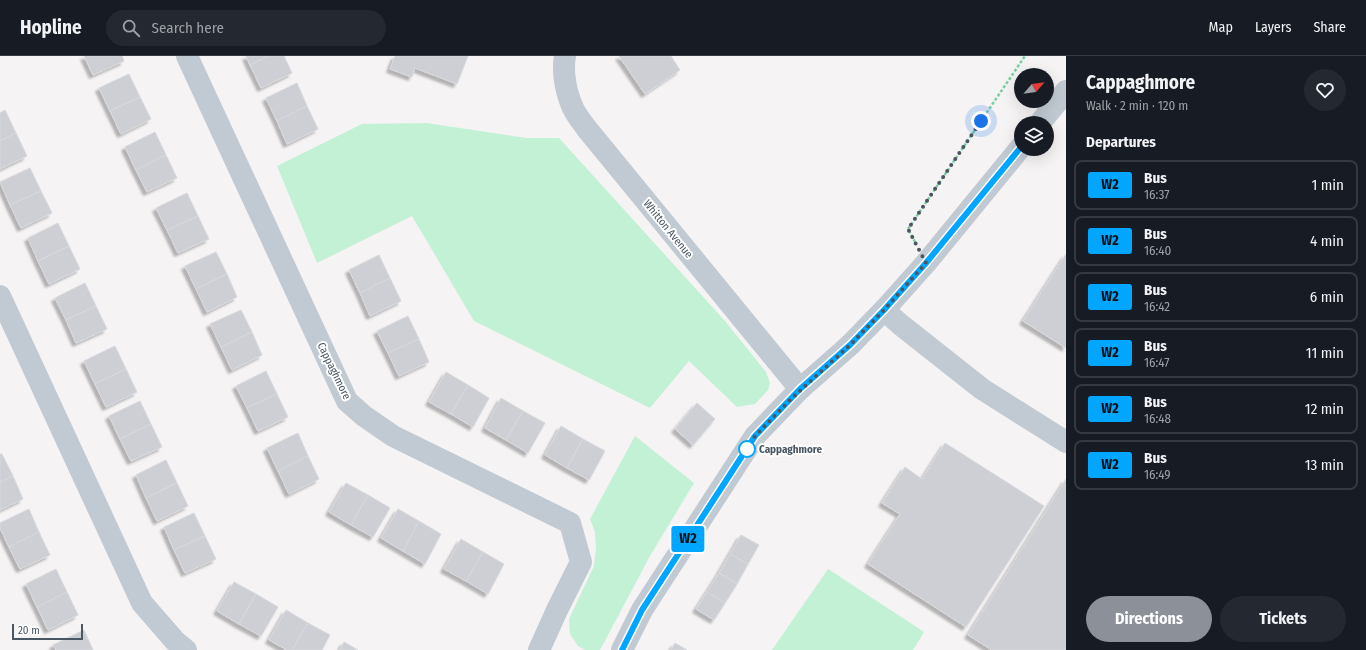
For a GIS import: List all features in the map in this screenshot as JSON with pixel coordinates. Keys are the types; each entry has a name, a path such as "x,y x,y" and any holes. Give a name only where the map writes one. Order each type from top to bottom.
{"street":[{"name":"Cappaghmore","path":"187,56 346,401 364,416 393,436 570,523 581,562 557,610 545,648"},
{"name":"Whitton Avenue","path":"565,56 563,66 567,89 573,108 587,129 800,389"},
{"path":"1046,116 1066,91"},
{"path":"622,650 642,610 755,436 800,389 850,345 884,310 926,263 1014,156"},
{"path":"0,296 142,603 175,641 186,650"},
{"path":"884,310 901,326 982,389 1066,442"}],"path":[{"path":"926,263 908,229 1025,56"}],"green space":[{"path":"426,123 527,138 559,138 725,321 766,372 770,383 768,390 755,404 737,407 689,361 650,408 474,321 412,216 317,263 277,166 362,124"},
{"path":"635,436 694,483 650,556 600,650 585,650 578,646 570,634 569,619 594,566 596,548 595,532 590,519"},
{"path":"828,569 924,632 913,650 772,650"}],"building":[{"path":"84,56 122,56 124,61 93,75"},
{"path":"246,56 269,56 250,65"},
{"path":"269,56 284,56 292,73 261,88 250,65"},
{"path":"395,56 468,56 457,84 415,68 412,77 390,69"},
{"path":"619,56 671,56 680,70 645,94"},
{"path":"129,74 140,97 110,111 99,88"},
{"path":"297,83 307,106 277,121 266,98"},
{"path":"140,97 151,119 121,134 110,111"},
{"path":"307,106 318,129 287,144 277,121"},
{"path":"5,110 16,133 0,141 0,113"},
{"path":"155,132 166,155 136,170 125,147"},
{"path":"16,133 27,156 0,169 0,141"},
{"path":"166,155 177,178 147,192 136,170"},
{"path":"30,168 41,191 10,205 0,182"},
{"path":"41,191 52,213 21,228 10,205"},
{"path":"187,193 198,216 167,230 156,208"},
{"path":"198,216 209,239 178,253 167,230"},
{"path":"58,223 69,246 38,261 28,238"},
{"path":"69,246 80,269 49,284 38,261"},
{"path":"216,252 227,274 196,289 185,266"},
{"path":"1066,254 1066,348 1023,321"},
{"path":"379,255 390,278 360,293 349,270"},
{"path":"227,274 237,297 207,312 196,289"},
{"path":"390,278 401,301 370,316 360,293"},
{"path":"85,283 96,306 66,320 55,298"},
{"path":"96,306 107,329 76,343 66,320"},
{"path":"241,310 252,332 221,347 210,324"},
{"path":"408,316 419,339 388,353 377,331"},
{"path":"252,332 262,355 232,370 221,347"},
{"path":"419,339 429,362 399,376 388,353"},
{"path":"115,346 126,369 95,384 84,361"},
{"path":"126,369 137,392 106,407 95,384"},
{"path":"266,371 277,394 247,408 236,386"},
{"path":"446,372 468,385 451,414 429,402"},
{"path":"468,385 489,398 473,427 451,414"},
{"path":"277,394 288,417 258,431 247,408"},
{"path":"501,398 523,411 506,440 485,428"},
{"path":"140,401 151,424 120,439 109,416"},
{"path":"697,403 715,419 693,445 675,429"},
{"path":"523,411 545,423 528,453 506,440"},
{"path":"151,424 162,447 131,461 120,439"},
{"path":"561,426 583,439 567,468 545,455"},
{"path":"298,433 308,456 278,471 267,448"},
{"path":"583,439 605,451 589,480 567,468"},
{"path":"945,443 1044,506 966,627 868,564 900,514 882,503 905,467 922,479"},
{"path":"0,454 2,454 13,476 0,482"},
{"path":"308,456 319,479 289,494 278,471"},
{"path":"166,460 177,483 146,498 136,475"},
{"path":"13,476 23,499 0,510 0,482"},
{"path":"1066,479 1066,650 992,650 968,635"},
{"path":"177,483 188,506 157,521 146,498"},
{"path":"346,483 368,495 351,525 329,512"},
{"path":"368,495 390,508 373,537 351,525"},
{"path":"29,509 39,532 9,547 0,528 0,523"},
{"path":"398,509 419,521 403,551 381,538"},
{"path":"194,513 205,536 174,550 164,527"},
{"path":"419,521 441,534 425,564 403,551"},
{"path":"39,532 50,555 20,569 9,547"},
{"path":"741,535 759,545 748,564 730,554"},
{"path":"205,536 216,559 185,573 174,550"},
{"path":"461,539 483,552 466,581 444,569"},
{"path":"483,552 504,564 488,594 466,581"},
{"path":"730,554 748,564 737,584 719,573"},
{"path":"56,569 67,592 37,607 26,584"},
{"path":"719,573 737,584 725,603 707,592"},
{"path":"234,582 256,594 239,624 217,611"},
{"path":"67,592 78,615 48,630 37,607"},
{"path":"707,592 725,603 714,620 696,609"},
{"path":"256,594 278,607 261,636 239,624"},
{"path":"286,610 308,623 292,650 287,650 269,640"},
{"path":"308,623 330,635 322,650 292,650"},
{"path":"84,630 93,650 56,650 53,645"},
{"path":"344,642 358,650 340,650"},
{"path":"675,643 687,650 671,650"}],"bus line":[{"name":"W2","path":"622,650 642,610 755,436 800,389 850,345 884,310 926,263 1014,156"}],"place":[{"name":"Cappaghmore","path":"747,449"}],"route":[{"path":"747,449 755,436 800,389 850,345 926,263 908,229 981,121"}]}
